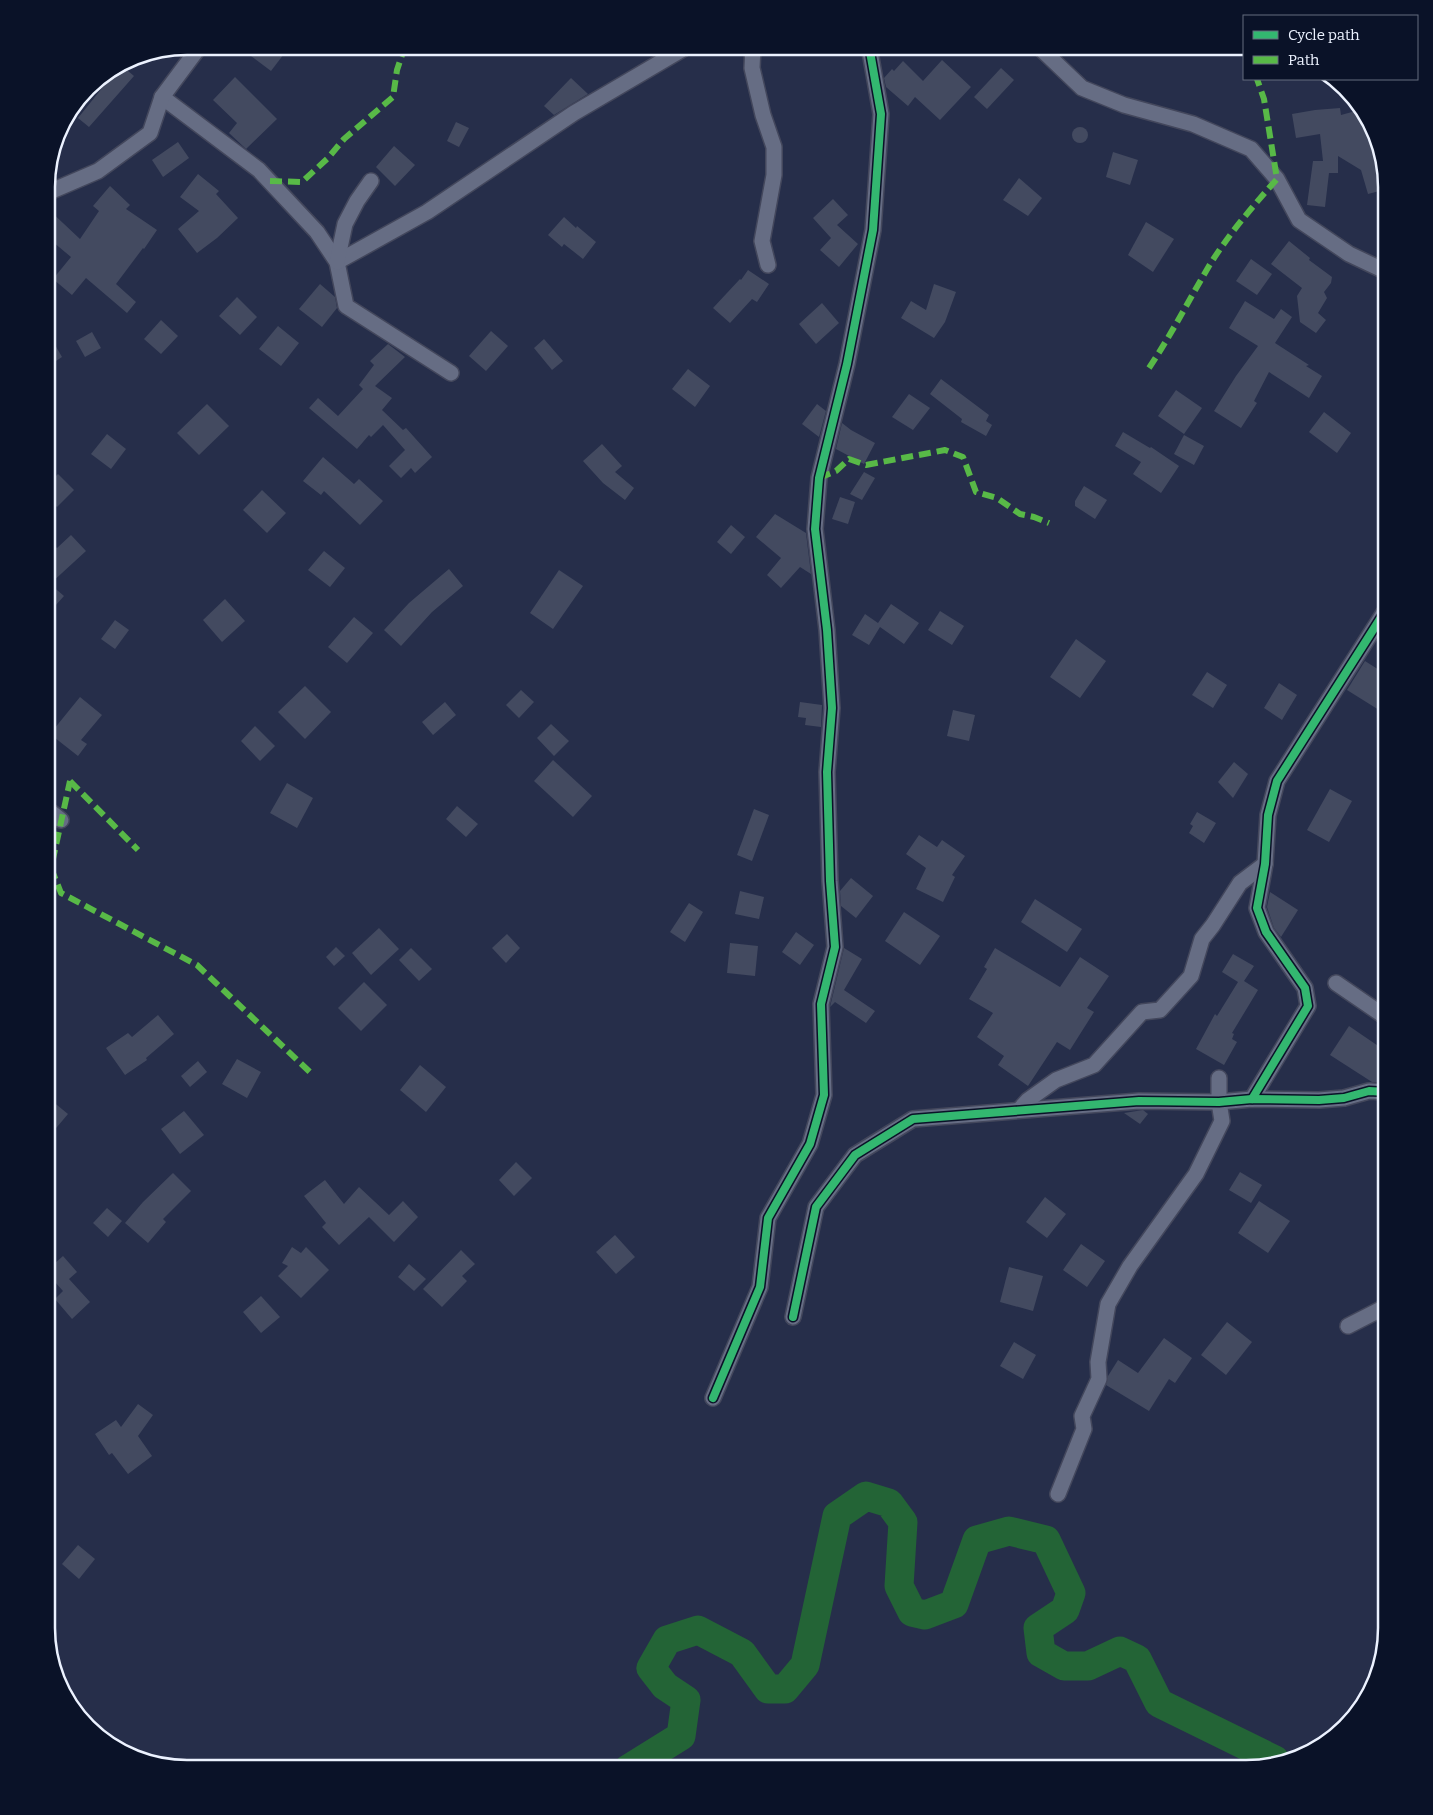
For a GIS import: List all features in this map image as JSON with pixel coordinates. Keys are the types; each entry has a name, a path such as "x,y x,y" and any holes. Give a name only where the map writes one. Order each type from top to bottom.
{"street":[{"path":"55,190 98,171 150,133 162,97 193,55"},
{"path":"338,262 428,212 574,113 673,55"},
{"path":"753,55 752,68 763,115 774,147 774,174 762,241 768,265"},
{"path":"713,1398 760,1287 768,1218 810,1144 824,1095 821,1004 835,947 830,881 827,772 832,708 827,630 815,528 820,478 847,364 873,230 880,114 870,55"},
{"path":"1047,55 1082,88 1124,105 1193,124 1250,149 1277,179 1299,220 1349,254 1378,268"},
{"path":"162,97 259,170 317,232 338,262"},
{"path":"371,181 357,201 346,224 338,262 346,306 451,373"},
{"path":"1252,1099 1308,1006 1305,988 1266,932 1257,908 1265,864 1268,815 1277,781 1378,622"},
{"path":"55,815 62,820"},
{"path":"1019,1110 1028,1100 1056,1080 1094,1065 1142,1012 1160,1010 1191,976 1202,939 1240,883 1265,864"},
{"path":"1336,983 1378,1012"},
{"path":"1058,1494 1084,1429 1082,1416 1099,1380 1098,1362 1108,1304 1130,1266 1196,1174 1222,1121 1219,1102 1220,1078"},
{"path":"793,1317 816,1207 855,1155 913,1119 1139,1101 1319,1100 1344,1098 1369,1091 1378,1092"},
{"path":"1348,1326 1378,1311"}],"building":[{"path":"252,55 283,55 271,71"},
{"path":"942,60 971,87 940,120 915,97 908,106 886,87 884,78 903,61 923,81"},
{"path":"1001,68 1014,80 987,109 974,97"},
{"path":"127,70 134,76 89,127 78,118 106,83 114,77"},
{"path":"235,77 277,119 246,149 229,133 237,123 213,100"},
{"path":"571,78 588,94 554,115 544,106"},
{"path":"1340,108 1341,115 1354,111 1371,145 1377,170 1378,191 1368,194 1361,170 1338,156 1338,173 1329,173 1325,207 1307,205 1313,161 1323,161 1320,134 1296,138 1292,114"},
{"path":"456,122 469,128 459,147 447,141"},
{"path":"1080,127 1088,135 1080,143 1072,135"},
{"path":"178,142 189,158 163,177 152,160"},
{"path":"394,146 415,165 395,186 376,167"},
{"path":"1113,152 1138,160 1130,185 1106,177"},
{"path":"198,174 219,191 216,194 238,218 217,238 197,253 178,229 199,211 180,197"},
{"path":"1019,178 1042,198 1028,216 1003,200"},
{"path":"110,186 130,205 126,209 157,230 116,284 136,302 127,313 86,278 72,295 55,281 55,277 71,257 55,244 55,216 80,239 99,211 93,206"},
{"path":"833,199 848,215 837,225 858,244 839,267 820,250 831,238 813,218"},
{"path":"564,217 596,242 583,259 564,244 562,247 548,235"},
{"path":"1146,222 1174,239 1153,272 1128,255"},
{"path":"1289,241 1310,258 1309,260 1332,277 1331,283 1324,292 1327,298 1318,313 1326,320 1316,333 1300,322 1297,296 1302,288 1271,264"},
{"path":"1251,259 1272,274 1257,295 1236,281"},
{"path":"748,270 769,284 757,302 752,299 730,323 713,308 741,280"},
{"path":"320,284 335,297 337,308 322,327 299,309"},
{"path":"934,284 956,292 945,322 934,338 901,318 911,301 926,310"},
{"path":"237,297 257,317 240,335 219,316"},
{"path":"1245,301 1274,319 1281,309 1292,317 1275,343 1309,365 1306,366 1322,376 1309,398 1269,372 1254,401 1257,403 1241,428 1214,411 1258,346 1229,328"},
{"path":"822,303 839,323 816,344 799,324"},
{"path":"161,320 178,336 161,354 144,339"},
{"path":"278,326 299,343 281,366 259,349"},
{"path":"491,331 508,346 486,371 469,356"},
{"path":"92,332 101,348 85,357 76,341"},
{"path":"544,339 563,361 552,370 534,348"},
{"path":"388,344 405,357 375,386 392,398 382,410 403,430 406,428 432,457 415,473 411,468 401,478 389,466 405,450 383,425 371,437 369,435 357,449 309,408 318,398 338,416 363,389 359,385 374,365 370,361"},
{"path":"55,345 62,357 55,362"},
{"path":"688,369 710,386 695,407 672,389"},
{"path":"941,379 989,415 986,421 992,425 986,436 961,422 962,419 930,394"},
{"path":"1176,390 1202,408 1184,434 1158,416"},
{"path":"909,394 930,408 913,430 892,417"},
{"path":"207,404 229,426 199,455 177,433"},
{"path":"817,404 826,411 819,437 802,424"},
{"path":"1324,412 1351,433 1337,453 1309,432"},
{"path":"842,423 875,443 864,464 836,449"},
{"path":"1123,432 1151,447 1179,466 1161,493 1133,474 1141,462 1115,446"},
{"path":"107,434 126,449 111,469 91,454"},
{"path":"1184,435 1204,446 1194,465 1174,454"},
{"path":"602,444 622,466 615,472 634,488 625,500 603,483 583,461"},
{"path":"323,457 354,484 359,479 383,501 360,525 324,491 321,495 303,481"},
{"path":"864,472 875,478 862,500 850,494"},
{"path":"58,474 74,490 57,507 55,505 55,477"},
{"path":"1084,486 1107,500 1095,519 1075,506 1075,501"},
{"path":"262,490 286,513 267,533 243,510"},
{"path":"840,497 855,502 848,524 832,519"},
{"path":"775,514 806,533 811,574 800,567 781,588 767,575 781,558 756,537"},
{"path":"731,525 745,537 731,554 717,542"},
{"path":"71,535 86,551 55,579 55,546 57,548"},
{"path":"324,551 345,568 330,587 308,570"},
{"path":"449,569 463,586 432,612 401,646 384,630 409,603"},
{"path":"559,570 583,586 553,629 530,613"},
{"path":"55,588 64,596 55,606"},
{"path":"225,599 245,621 222,642 203,620"},
{"path":"891,604 919,623 904,644 880,627 869,645 852,635 865,614 878,623"},
{"path":"940,611 964,626 952,645 928,630"},
{"path":"354,617 373,633 347,663 328,647"},
{"path":"115,620 129,630 115,649 101,639"},
{"path":"1076,639 1106,661 1080,698 1050,677"},
{"path":"1365,661 1378,669 1378,709 1347,690"},
{"path":"1207,672 1227,685 1213,708 1192,695"},
{"path":"1279,683 1297,695 1282,720 1264,708"},
{"path":"305,686 331,712 305,739 278,712"},
{"path":"521,690 534,702 519,718 506,705"},
{"path":"80,697 102,715 81,740 87,744 78,756 55,738 55,728"},
{"path":"445,702 456,715 433,735 422,722"},
{"path":"800,702 822,705 821,727 805,725 806,718 798,717"},
{"path":"953,710 975,715 969,741 947,736"},
{"path":"551,724 569,741 554,756 537,738"},
{"path":"255,726 275,746 260,761 241,741"},
{"path":"553,760 592,796 573,817 534,781"},
{"path":"1234,762 1248,774 1233,798 1218,782"},
{"path":"287,783 313,798 297,828 270,813"},
{"path":"1330,789 1352,801 1329,842 1307,830"},
{"path":"457,806 478,824 466,837 446,819"},
{"path":"754,809 769,815 752,861 737,855"},
{"path":"1197,812 1216,823 1204,843 1189,833 1193,826 1190,824"},
{"path":"919,835 937,847 942,840 965,856 952,875 955,877 943,902 916,889 926,868 906,854"},
{"path":"851,878 873,896 856,918 841,906 840,891"},
{"path":"740,891 764,897 759,919 735,914"},
{"path":"1270,892 1298,910 1281,937 1274,928 1267,907"},
{"path":"1035,899 1082,929 1067,952 1021,922"},
{"path":"689,903 703,912 685,942 670,932"},
{"path":"904,912 940,936 920,965 885,941"},
{"path":"379,928 399,949 371,975 352,953"},
{"path":"796,932 814,945 800,965 782,952"},
{"path":"507,934 520,948 506,963 492,948"},
{"path":"730,943 758,946 755,976 727,973"},
{"path":"336,947 345,956 334,966 326,957"},
{"path":"411,948 432,969 419,981 399,960"},
{"path":"844,948 862,959 844,990 875,1011 866,1023 835,1002 830,1007"},
{"path":"995,948 1060,987 1080,957 1109,976 1087,1008 1094,1012 1070,1050 1057,1042 1028,1086 998,1065 1004,1056 977,1037 993,1013 969,999 987,969 984,967"},
{"path":"1233,954 1254,966 1244,981 1258,990 1232,1033 1234,1034 1232,1039 1237,1042 1224,1065 1196,1049 1215,1014 1217,1016 1238,982 1222,972"},
{"path":"364,982 387,1005 361,1031 338,1008"},
{"path":"158,1015 174,1034 146,1058 147,1060 125,1075 106,1048 128,1033 132,1037"},
{"path":"1349,1026 1378,1046 1378,1082 1372,1082 1330,1055"},
{"path":"237,1059 261,1072 247,1098 222,1084"},
{"path":"198,1061 207,1072 190,1087 181,1076"},
{"path":"420,1065 446,1087 426,1112 400,1090"},
{"path":"55,1103 68,1114 55,1129"},
{"path":"1143,1110 1148,1114 1140,1124 1124,1113"},
{"path":"184,1111 204,1135 180,1154 161,1129"},
{"path":"516,1162 532,1178 514,1196 499,1180"},
{"path":"1240,1172 1262,1185 1251,1203 1229,1190"},
{"path":"173,1173 191,1191 163,1219 166,1222 148,1243 125,1223 143,1202"},
{"path":"325,1180 344,1204 359,1187 389,1215 403,1201 418,1217 394,1242 369,1217 339,1245 322,1227 326,1223 304,1196"},
{"path":"1045,1197 1066,1214 1047,1238 1026,1222"},
{"path":"1259,1201 1290,1221 1268,1253 1238,1233"},
{"path":"107,1208 122,1221 108,1237 93,1223"},
{"path":"615,1235 635,1257 616,1274 596,1252"},
{"path":"1081,1244 1105,1261 1087,1287 1063,1270"},
{"path":"292,1247 301,1253 306,1247 329,1270 301,1298 278,1276 288,1266 282,1263"},
{"path":"461,1250 475,1264 462,1276 467,1281 442,1307 423,1289"},
{"path":"63,1256 77,1272 69,1279 90,1302 72,1319 55,1299 63,1291 55,1282 55,1263"},
{"path":"409,1264 426,1279 414,1291 398,1277"},
{"path":"1009,1267 1043,1276 1033,1311 1000,1302"},
{"path":"261,1296 280,1317 261,1333 243,1312"},
{"path":"1227,1322 1252,1342 1226,1375 1201,1355"},
{"path":"1164,1338 1192,1358 1175,1383 1169,1379 1149,1411 1106,1385 1108,1376 1118,1360 1138,1373"},
{"path":"1014,1342 1036,1355 1023,1379 1000,1366"},
{"path":"138,1404 153,1415 138,1436 152,1456 128,1474 112,1453 109,1455 95,1434 116,1420 121,1427"},
{"path":"78,1545 95,1559 79,1579 62,1564"}],"waterway":[{"path":"642,1760 681,1736 686,1700 665,1686 651,1668 667,1640 698,1630 742,1653 768,1689 785,1689 805,1665 837,1516 866,1496 889,1503 903,1522 899,1586 912,1612 925,1615 954,1604 977,1540 1009,1531 1046,1540 1071,1593 1065,1610 1038,1628 1041,1653 1064,1666 1088,1666 1120,1651 1137,1659 1159,1703 1270,1757"}],"marked path":[{"path":"270,181 302,182 328,158 344,139 393,97 397,70 402,55"},
{"path":"1149,368 1216,254 1277,179 1264,99 1257,80"},
{"path":"819,478 836,471 849,459 866,465 945,450 963,457 976,492 997,498 1020,514 1049,523"},
{"path":"70,781 138,850"},
{"path":"55,850 70,781"},
{"path":"55,878 61,893 197,965 313,1075"}],"cycle path":[{"path":"713,1398 760,1287 768,1218 810,1144 824,1095 821,1004 835,947 830,881 827,772 832,708 827,630 815,529 819,478 847,364 873,230 881,114 871,55"},
{"path":"1252,1099 1308,1006 1305,988 1266,932 1257,908 1265,864 1268,815 1277,781 1378,622"},
{"path":"793,1317 816,1207 855,1155 913,1119 1139,1101 1319,1100 1344,1098 1369,1091 1378,1092"}]}
